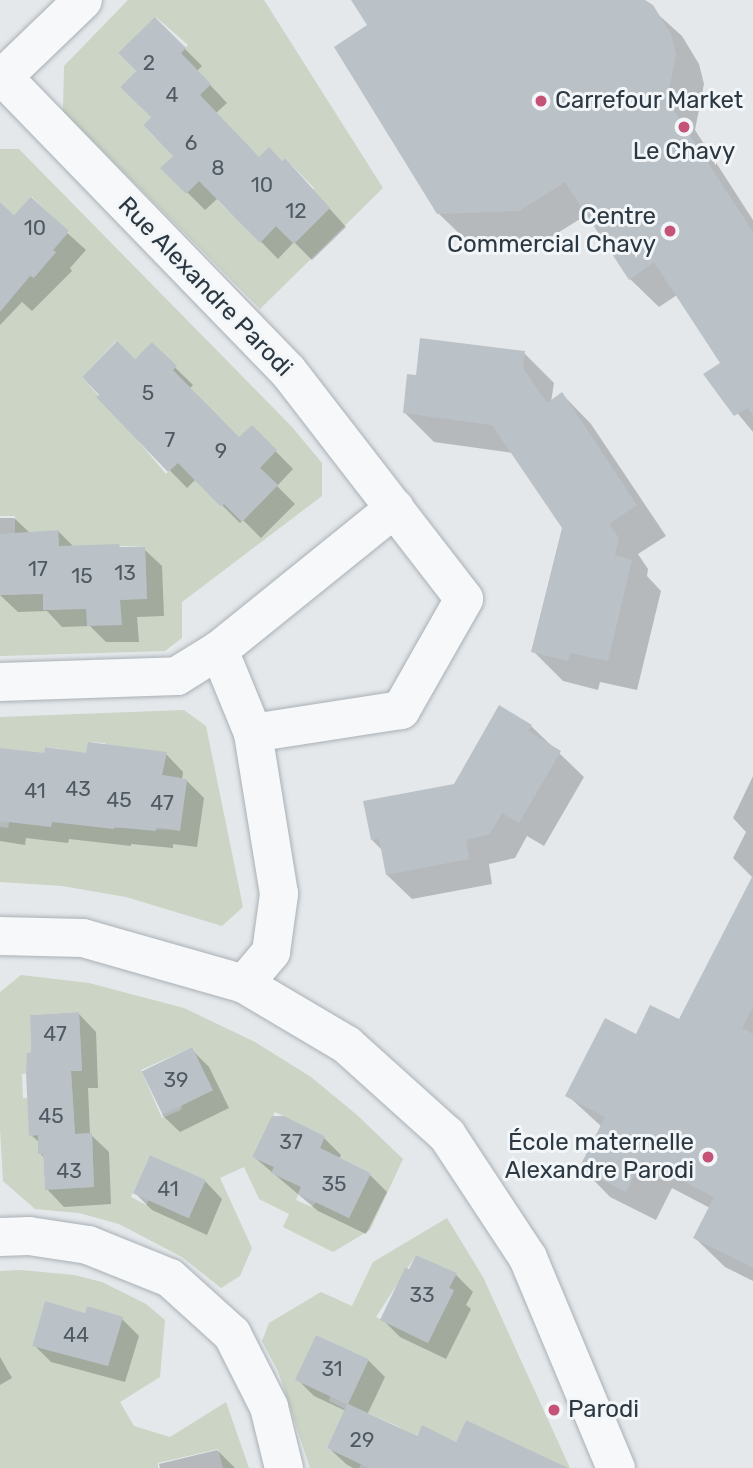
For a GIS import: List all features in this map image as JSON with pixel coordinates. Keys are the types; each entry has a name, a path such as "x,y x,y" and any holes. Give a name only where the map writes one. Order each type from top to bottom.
{"street":[{"path":"1,78 83,0"},
{"name":"Rue Alexandre Parodi","path":"1,78 288,371 464,599 401,710 253,733"},
{"path":"0,682 177,676 219,650 395,508"},
{"path":"219,650 253,733 279,894 271,952 244,984"},
{"path":"0,936 83,938 244,984 347,1045 447,1135 528,1258 616,1468"},
{"path":"0,1237 29,1236 88,1245 170,1278 232,1334 269,1407 284,1468"}],"green space":[{"path":"128,0 264,0 383,188 260,309 63,111 64,66","holes":["156,17 188,45 177,56 196,98 217,113 257,159 282,161 285,158 314,188 294,244 276,226 260,242 247,230 263,214 245,197 229,212 217,200 221,195 203,177 186,194 161,168 178,151 155,138 143,125 158,109 133,99 120,87 136,71 118,53"]},
{"path":"0,149 19,149 292,427 322,463 322,496 182,602 182,638 165,651 0,656 0,595 17,595 17,588 43,587 44,610 61,610 61,603 86,602 121,625 120,600 147,598 145,547 102,545 59,551 58,530 15,535 15,516 0,516 0,283 30,276 56,253 53,250 69,232 32,197 14,215 0,202","holes":["116,341 135,359 153,343 176,366 160,384 235,442 252,425 260,468 278,485 242,521 224,504 221,507 180,461 166,474 139,442 142,438 121,422 82,377"]},
{"path":"184,710 206,726 243,907 222,926 126,897 62,886 0,882 0,827 8,828 10,817 51,827 53,813 95,827 180,830 187,779 162,775 166,753 104,748 105,743 89,742 84,765 60,761 62,749 45,747 41,768 0,752 0,717"},
{"path":"21,975 89,983 184,1008 255,1042 311,1077 357,1115 403,1159 370,1230 333,1252 283,1227 289,1214 259,1199 244,1167 220,1178 252,1248 240,1276 221,1288 182,1257 119,1224 79,1213 35,1209 3,1181 0,1128 0,992","holes":["79,1012 82,1070 71,1071 75,1134 92,1133 94,1187 45,1189 43,1154 38,1154 38,1135 30,1136 28,1098 23,1098 22,1074 29,1073 27,1053 31,1052 30,1015","192,1047 181,1110 162,1118 141,1070","275,1112 325,1136 320,1148 371,1173 349,1218 316,1202 312,1207 296,1200 301,1187 272,1173 274,1167 252,1157","150,1155 206,1180 189,1218 149,1200 146,1205 131,1197"]},
{"path":"447,1218 483,1277 570,1468 532,1468 538,1455 466,1420 456,1442 422,1426 414,1440 399,1427 348,1404 369,1359 316,1335 296,1380 330,1396 329,1401 345,1409 327,1448 361,1464 359,1468 310,1468 278,1371 262,1341 269,1323 321,1292 352,1306 373,1262","holes":["416,1255 456,1273 449,1288 454,1291 428,1343 376,1317"]},
{"path":"21,1270 74,1275 102,1282 146,1304 165,1320 160,1377 120,1402 134,1426 170,1437 226,1402 249,1468 223,1468 218,1449 158,1463 158,1468 0,1468 0,1271","holes":["45,1302 85,1313 87,1306 121,1324 108,1366 32,1345"]}],"building":[{"path":"351,0 645,0 653,5 671,34 676,54 667,100 753,232 753,415 748,408 734,416 703,374 720,363 654,262 629,280 565,182 519,211 437,214 334,47 367,25"},
{"path":"155,17 186,48 181,53 211,84 200,95 259,157 269,147 282,161 285,158 330,208 294,244 276,226 260,243 199,181 186,194 160,168 173,156 143,125 151,117 120,87 136,71 118,53"},
{"path":"31,197 69,231 53,250 56,252 34,278 30,276 0,312 0,202 14,215"},
{"path":"420,338 525,351 523,368 547,403 562,392 637,505 609,524 619,538 615,555 632,560 608,661 570,653 568,661 531,652 562,528 492,425 403,413 407,374 416,375"},
{"path":"117,341 135,359 152,342 177,366 173,370 239,437 252,425 277,450 260,468 278,485 242,522 224,504 221,507 178,463 168,472 96,397 99,395 82,377"},
{"path":"58,530 59,546 119,544 120,547 145,547 147,599 120,600 122,625 87,626 86,609 43,610 43,594 0,595 0,534"},
{"path":"499,705 532,725 528,731 561,751 519,823 502,813 490,834 466,840 469,859 386,875 379,839 371,840 363,801 454,784"},
{"path":"88,742 167,752 162,775 187,779 180,831 156,827 156,831 114,829 52,822 51,827 0,821 0,748 44,753 45,747 86,753"},
{"path":"753,875 753,1007 742,1028 753,1034 753,1268 693,1238 714,1197 642,1160 626,1192 579,1168 605,1117 565,1096 605,1018 636,1034 650,1005 679,1019"},
{"path":"79,1012 82,1071 71,1071 75,1134 92,1133 94,1187 45,1190 43,1154 38,1154 38,1135 29,1136 26,1073 27,1053 31,1052 30,1015"},
{"path":"192,1047 213,1090 163,1115 142,1072"},
{"path":"272,1116 284,1116 325,1136 320,1148 371,1173 349,1218 298,1194 301,1187 271,1173 274,1167 252,1157"},
{"path":"150,1155 206,1180 189,1218 133,1193"},
{"path":"416,1255 457,1273 449,1288 454,1290 428,1343 380,1320 405,1268 409,1269"},
{"path":"45,1301 85,1313 87,1306 123,1317 108,1366 32,1346"},
{"path":"316,1335 369,1359 348,1404 417,1436 422,1425 456,1442 466,1420 568,1468 369,1468 327,1448 347,1404 295,1380"}],"place":[{"name":"Carrefour Market","path":"541,101"},
{"name":"Le Chavy","path":"684,127"},
{"name":"Centre Commercial Chavy","path":"670,231"},
{"name":"École maternelle Alexandre Parodi","path":"708,1157"},
{"name":"Parodi","path":"554,1410"}]}
